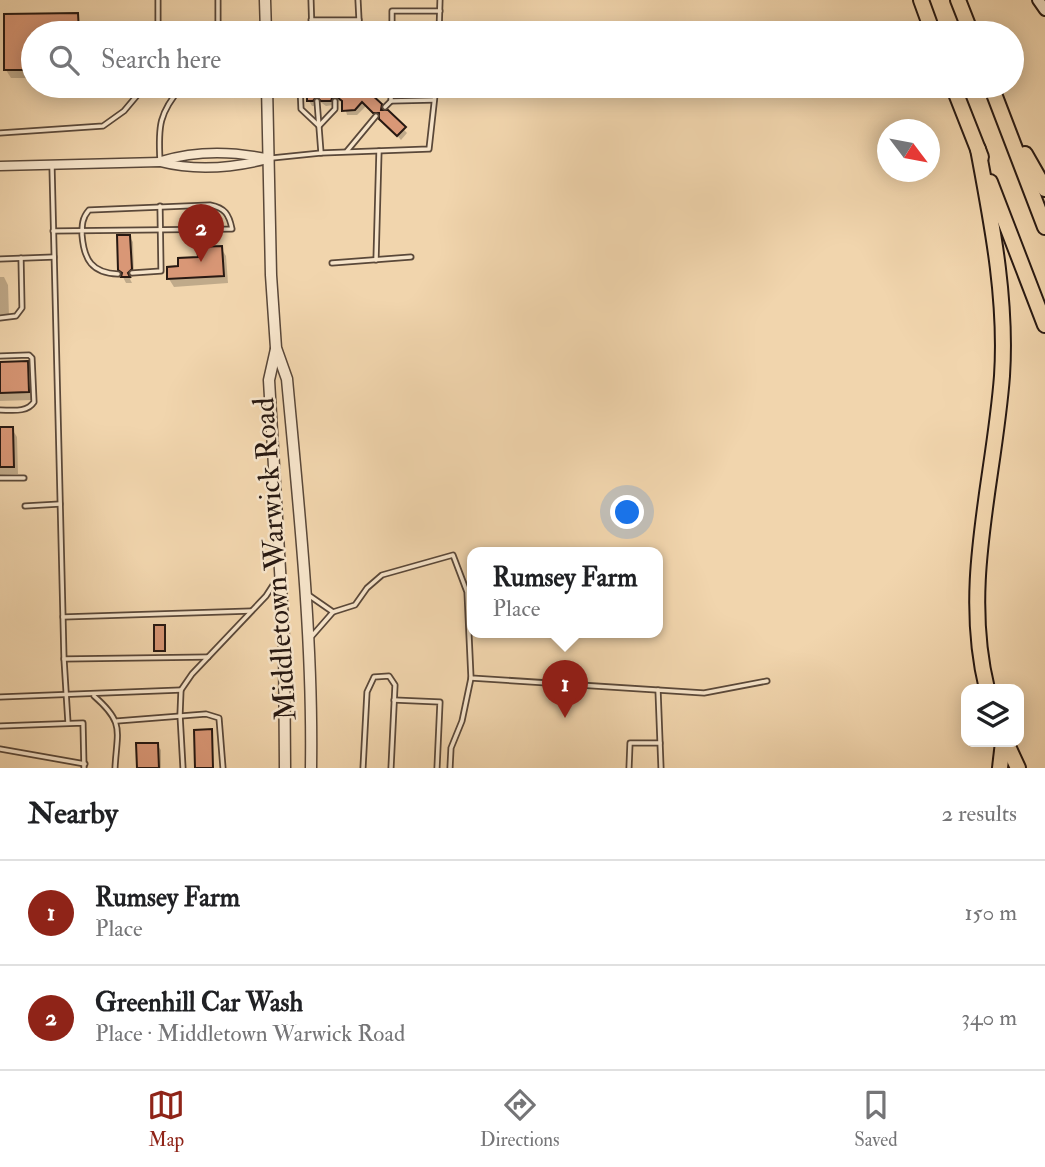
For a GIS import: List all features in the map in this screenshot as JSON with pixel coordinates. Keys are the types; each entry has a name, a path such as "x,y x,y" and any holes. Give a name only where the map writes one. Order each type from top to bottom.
{"highway":[{"path":"921,0 929,21"},
{"path":"958,0 966,21"},
{"path":"958,98 1045,325"},
{"path":"996,98 1045,228"},
{"path":"1002,115 1045,189"},
{"path":"978,149 995,242 1003,309 1002,377 976,586 978,644 986,684"},
{"path":"1000,768 1003,747"},
{"path":"1007,747 1018,768"}],"main road":[{"path":"1038,0 1045,10"}],"street":[{"path":"265,0 265,21"},
{"name":"Middletown Warwick Road","path":"267,98 271,275 276,348 287,379 306,593 311,689 311,768"},
{"path":"0,166 160,162 182,155 241,153 268,159"},
{"name":"Middletown Warwick Road","path":"276,348 269,380 286,690 285,768"}],"lane":[{"path":"158,0 158,21"},
{"path":"218,0 218,21"},
{"path":"311,0 312,20 359,20 358,0"},
{"path":"440,0 440,21"},
{"path":"392,21 392,10 440,11"},
{"path":"0,133 103,126 124,111 135,98"},
{"path":"160,162 161,119 172,98"},
{"path":"300,98 300,108 319,126"},
{"path":"268,159 347,151 429,149 435,100 391,100 385,107"},
{"path":"317,101 321,153"},
{"path":"319,126 335,109 335,101"},
{"path":"347,151 376,116"},
{"path":"376,260 379,151"},
{"path":"52,164 64,659 68,723"},
{"path":"54,231 82,231 232,229 229,216 222,207 210,205 89,210 83,217 82,231 83,253 95,268 107,274 118,274"},
{"path":"132,273 161,271 160,206"},
{"path":"0,259 54,257"},
{"path":"332,263 411,257"},
{"path":"0,318 16,316 22,307 21,258"},
{"path":"0,356 29,355 32,358 34,402 31,407 25,409 0,410"},
{"path":"0,478 24,478"},
{"path":"25,506 60,504"},
{"path":"308,640 332,612 355,605 382,575 453,555 467,592"},
{"path":"183,768 181,690 272,589 280,570"},
{"path":"306,593 332,612"},
{"path":"63,617 251,611"},
{"path":"450,768 451,748 462,721 471,678 469,638"},
{"path":"64,659 208,657"},
{"path":"363,768 367,692 374,677 389,676 395,685 391,768"},
{"path":"471,678 704,693 767,681"},
{"path":"0,697 181,690"},
{"path":"658,690 661,768"},
{"path":"92,695 110,710 117,721 116,768"},
{"path":"394,699 440,702 437,768"},
{"path":"117,721 206,714 219,718 223,768"},
{"path":"0,726 83,723 85,766 0,749"},
{"path":"629,768 630,743 660,743"}],"building":[{"path":"78,13 78,21 21,21 21,70 4,70 4,14"},
{"path":"317,98 332,98 331,101 321,101"},
{"path":"338,98 375,98 382,104 381,110 388,110 406,127 397,136 379,119 379,113 373,113 362,102 355,110 342,111 342,101"},
{"path":"117,235 130,235 130,277 121,277 122,273 118,270"},
{"path":"222,246 224,276 167,279 167,267 178,266 178,258 198,257 197,247"},
{"path":"28,361 29,392 0,393 0,362"},
{"path":"0,427 13,427 14,467 0,467"},
{"path":"154,625 165,625 165,651 154,651"},
{"path":"212,729 213,768 195,768 194,730"},
{"path":"136,743 158,743 159,768 137,768"}],"place":[{"name":"Greenhill Car Wash","path":"201,262"},
{"name":"Rumsey Farm","path":"565,718"}]}
